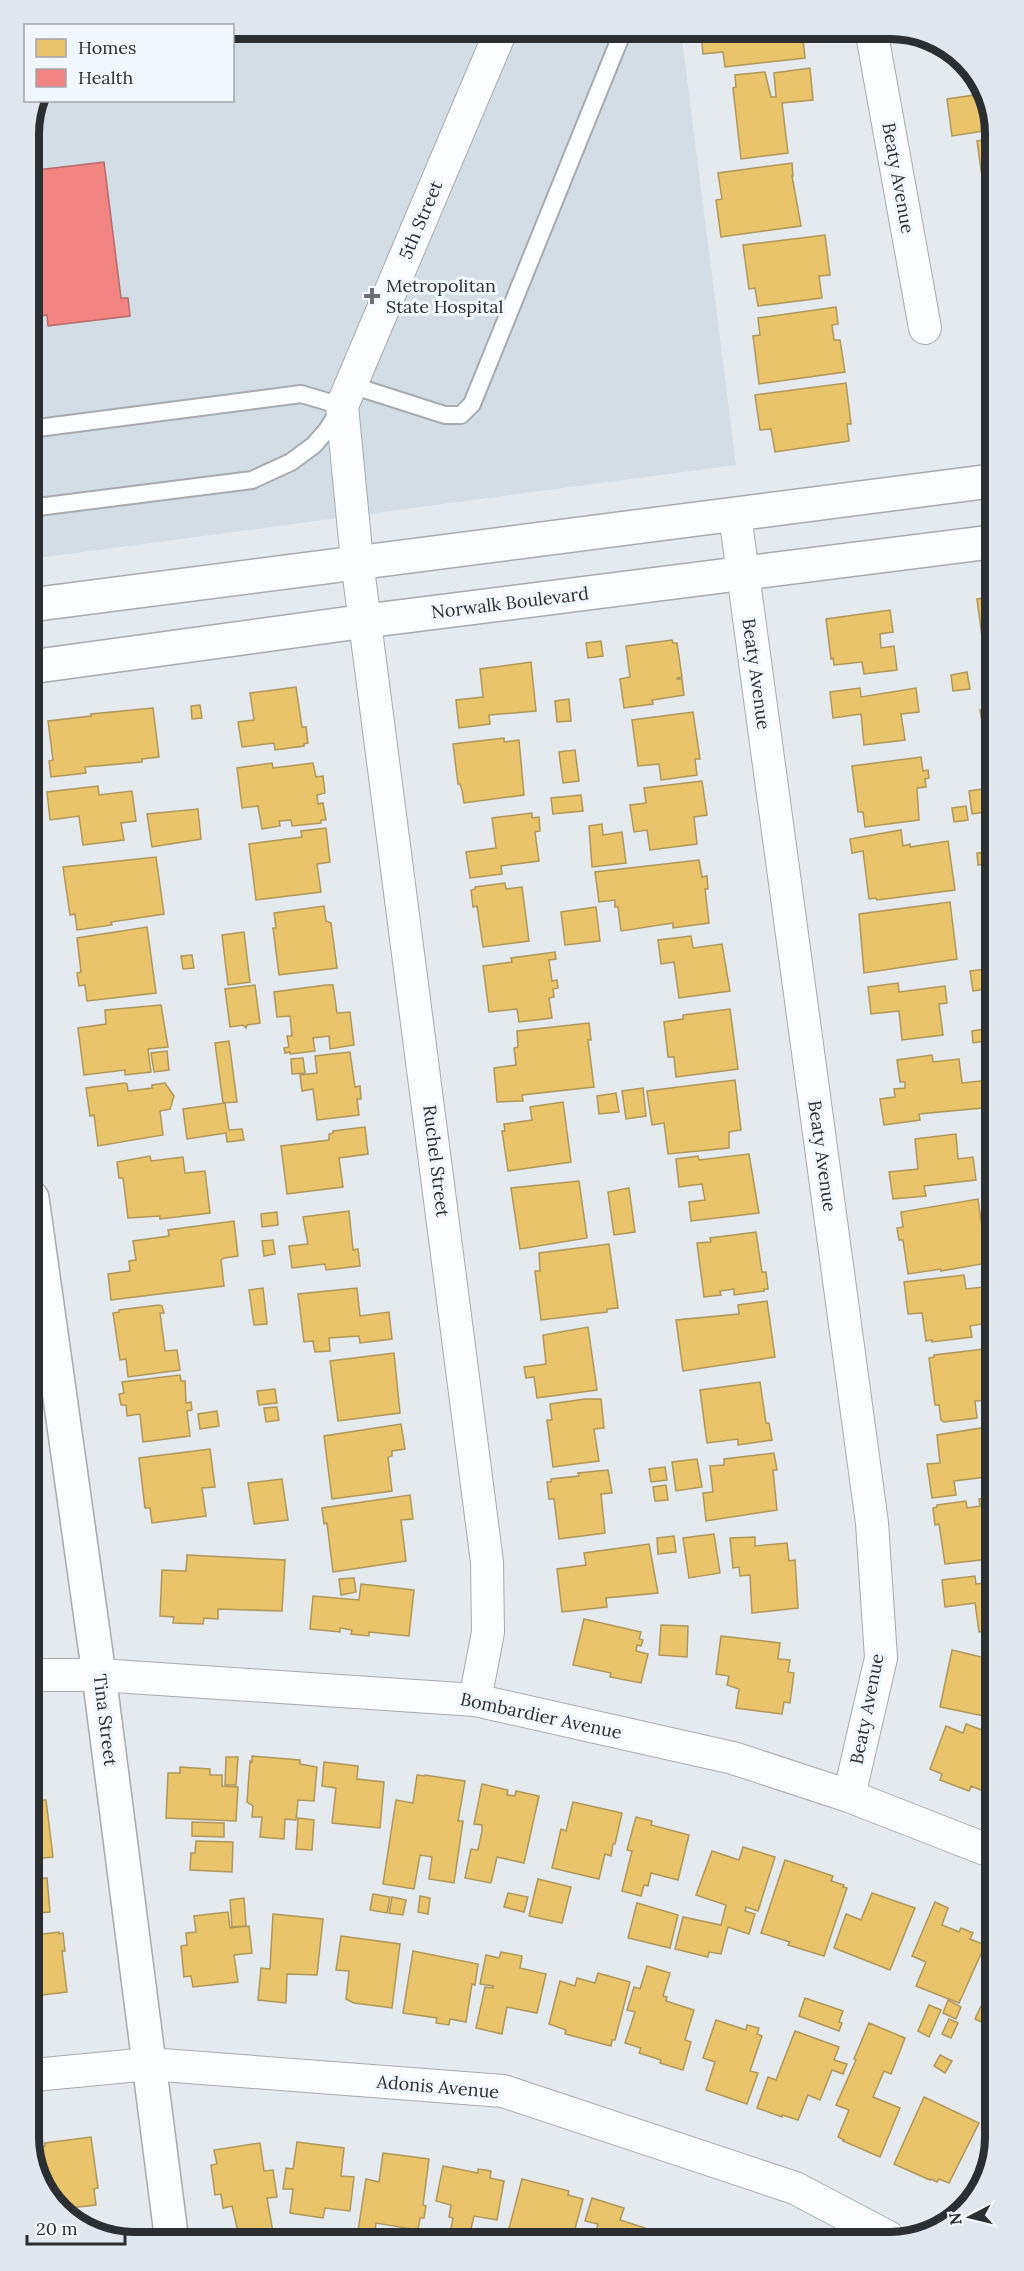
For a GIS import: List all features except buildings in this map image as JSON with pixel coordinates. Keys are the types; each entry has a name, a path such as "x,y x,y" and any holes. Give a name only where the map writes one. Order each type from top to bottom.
{"main road":[{"path":"39,604 985,482"},
{"name":"Norwalk Boulevard","path":"39,666 366,621 985,543"},
{"name":"Tina Street","path":"39,1248 99,1675 171,2232"}],"street":[{"name":"5th Street","path":"366,621 357,561 346,396 497,39"},
{"name":"Beaty Avenue","path":"873,39 925,328"},
{"name":"Beaty Avenue","path":"735,514 872,1523 881,1658 849,1796"},
{"name":"Ruchel Street","path":"366,621 487,1562 488,1632 475,1700"},
{"name":"Bombardier Avenue","path":"39,1675 99,1675 475,1700 733,1758 849,1796 985,1849"},
{"name":"Adonis Avenue","path":"39,2075 148,2064 503,2091 795,2188 879,2232"}],"lane":[{"path":"39,428 301,394 346,396 461,416 472,404 620,39"},
{"path":"39,507 252,480 291,462 314,445 327,430 346,396"}],"shaded area":[{"name":"Metropolitan State Hospital","path":"234,39 682,39 736,465 39,558 39,127 45,102 234,102"}],"place":[{"name":"Metropolitan State Hospital","path":"372,296"}]}
